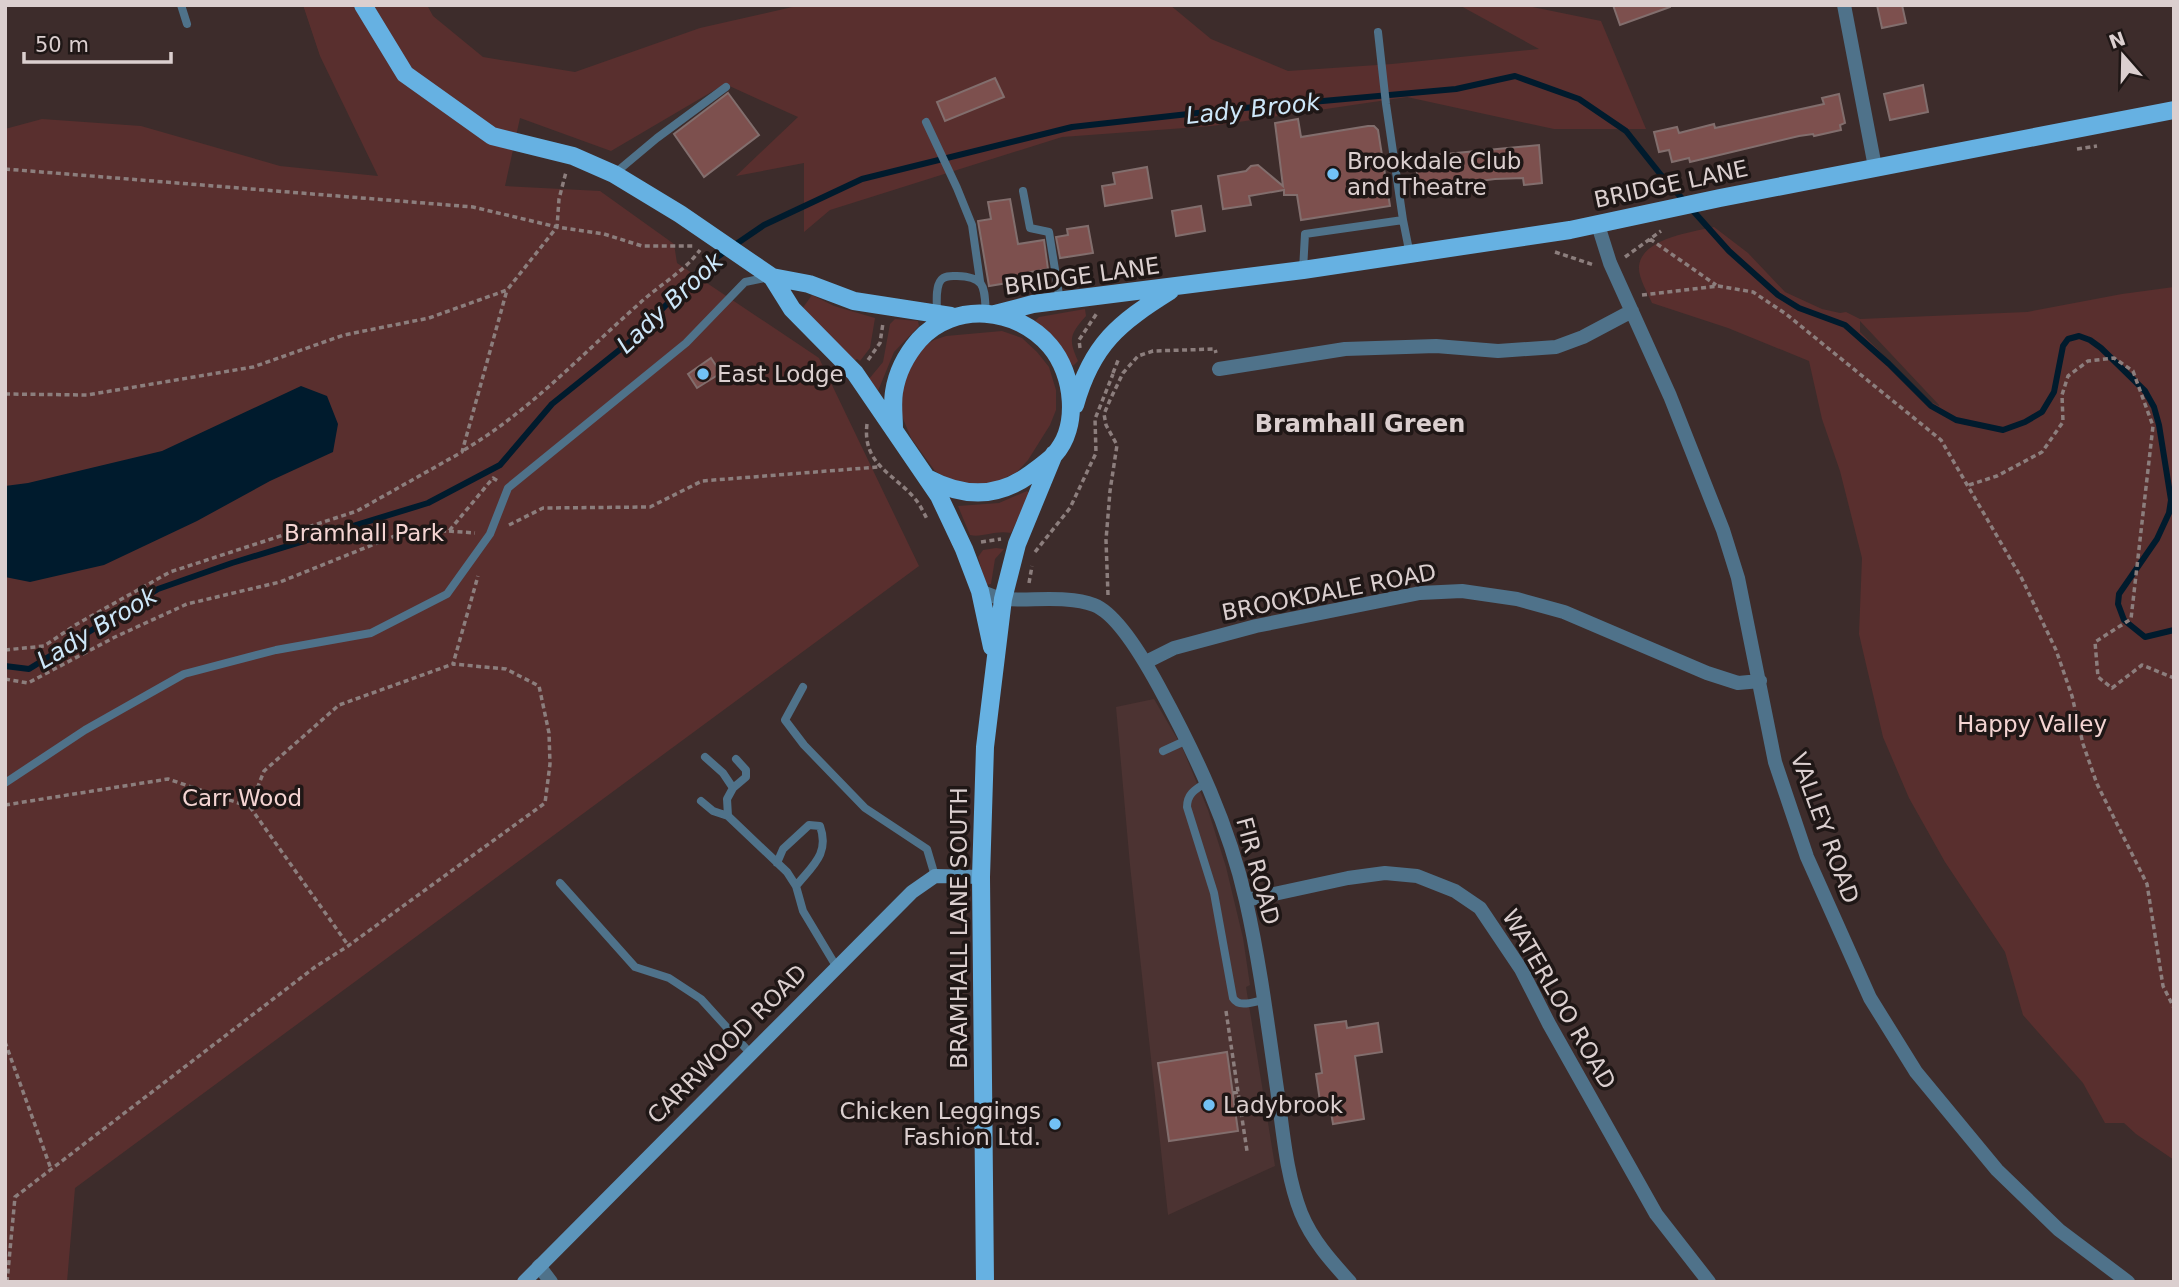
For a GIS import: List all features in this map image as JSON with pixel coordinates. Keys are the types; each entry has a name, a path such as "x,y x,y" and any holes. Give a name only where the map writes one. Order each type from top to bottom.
{"main road":[{"path":"363,5 405,74 492,136 571,156 614,174 772,277 809,284 854,300 885,307 944,315 990,314 1030,329 1051,347 1066,375 1070,394 1070,422 1054,454 1015,483 988,492 948,489 929,480 855,373 792,309 772,277"},
{"name":"BRIDGE LANE","path":"990,314 1033,304 1303,270 1598,225 1875,167 2174,110"},
{"name":"BRIDGE LANE","path":"1070,422 1082,379 1116,328 1176,287"},
{"path":"894,429 894,392 901,365 926,332 944,315"},
{"name":"BRAMHALL LANE SOUTH","path":"985,1282 981,877 985,747 1003,599 1017,544 1054,454"},
{"name":"BRAMHALL LANE SOUTH","path":"929,480 964,549 979,592 995,658"}],"street":[{"path":"1844,5 1875,167"},
{"name":"VALLEY ROAD","path":"1598,225 1603,244 1670,396 1723,530 1738,578 1775,762 1793,819 1875,1007 1900,1049 1931,1090 2014,1188 2059,1230 2128,1282"},
{"path":"1219,369 1345,349 1436,346 1498,351 1556,347 1583,337 1632,311"},
{"name":"FIR ROAD","path":"979,592 1003,599 1062,600 1095,605 1108,615 1146,662 1207,782 1226,829 1246,900 1284,1139 1301,1212 1313,1237 1350,1282"},
{"name":"BROOKDALE ROAD","path":"1146,662 1174,648 1256,626 1420,593 1462,592 1517,599 1564,612 1707,673 1738,683 1760,681"},
{"name":"WATERLOO ROAD","path":"1246,900 1348,878 1385,873 1416,876 1455,891 1480,908 1521,969 1656,1214 1709,1282"},
{"path":"935,876 981,877"},
{"name":"CARRWOOD ROAD","path":"524,1282 836,966 912,892 935,876"},
{"path":"540,1266 551,1282"}],"lane":[{"path":"181,5 187,24"},
{"path":"1378,32 1386,104 1410,255"},
{"path":"614,174 726,86"},
{"path":"926,122 972,225 980,281 990,314"},
{"path":"1023,191 1030,228 1049,232 1060,302"},
{"path":"1303,270 1305,234 1404,220"},
{"path":"944,315 938,288 941,280 947,276 973,277 980,281"},
{"path":"5,783 85,730 184,674 276,650 371,633 447,594 490,534 508,488 686,343 745,282 772,277"},
{"path":"803,687 786,720 804,745 865,808 927,849 935,876"},
{"path":"1163,751 1186,740"},
{"path":"705,757 723,773 733,788"},
{"path":"728,816 727,799 733,788 746,777 747,770 736,759"},
{"path":"1207,782 1191,793 1187,807 1214,893 1233,998 1241,1004 1263,1000"},
{"path":"701,801 713,811 728,816 787,872 796,886 803,911 836,966"},
{"path":"777,863 783,849 809,825 820,826 824,836 822,856 796,886"},
{"path":"559,883 635,967 669,978 701,999 750,1053"}],"path":[{"path":"462,452 507,290 557,227 559,199 571,156"},
{"path":"5,169 473,207 557,227 604,234 642,246 703,246 692,260 642,301 559,379 499,429 462,452 357,511 170,572 89,617 44,646 5,650"},
{"path":"1650,213 1650,239"},
{"path":"1621,260 1663,229"},
{"path":"1650,239 1718,286"},
{"path":"1648,292 1718,286 1753,292 1786,314 1941,440 2022,579 2056,650 2097,784 2147,884 2163,986 2174,1008"},
{"path":"5,394 87,396 253,367 344,335 429,318 507,290"},
{"path":"1026,599 1035,552 1070,508 1096,453 1096,419 1113,373 1108,365 1081,349 1078,344 1099,308 1098,297"},
{"path":"855,373 880,344 885,307"},
{"path":"1108,615 1106,540 1117,445 1106,425 1104,414 1111,398 1130,364 1138,356 1153,351 1215,349 1219,369"},
{"path":"1969,485 1997,476 2042,452 2063,422 2063,395 2068,376 2088,361 2114,358 2133,371 2153,426 2131,619 2095,642 2098,677 2112,688 2142,665 2174,678"},
{"path":"1105,395 1111,398"},
{"path":"867,421 865,438 878,467 915,499 931,526"},
{"path":"5,678 28,683 115,637 187,604 280,582 407,531 490,534 543,508 650,507 702,481 878,467"},
{"path":"449,531 494,478 508,488"},
{"path":"974,545 989,540 1005,540"},
{"path":"453,664 479,573"},
{"path":"7,1282 15,1197 315,967 545,803 550,764 549,733 539,686 506,670 453,664 339,705 264,771 250,807"},
{"path":"5,805 168,779 250,807 348,946"},
{"path":"1226,1011 1235,1093 1247,1151"},
{"path":"5,1042 51,1169"}],"shaded area":[{"path":"1154,699 1182,747 1208,810 1226,867 1243,938 1250,985 1246,987 1275,1166 1168,1215 1130,865 1116,707"}],"green space":[{"name":"Carr Wood","path":"303,5 427,5 433,16 483,57 575,72 700,28 801,5 1170,5 1211,39 1288,71 1392,64 1539,49 1459,5 1523,5 1601,21 1646,129 1554,129 1407,97 1212,126 1062,137 830,210 804,232 804,163 736,176 798,117 725,84 611,151 520,118 505,186 600,191 674,244 677,263 819,358 919,566 75,1188 67,1282 5,1282 5,129 42,119 141,126 280,166 378,176 320,56"},
{"name":"Happy Valley","path":"1714,227 1748,253 1785,292 1822,309 1846,312 1860,319 2027,312 2174,287 2174,1160 2124,1123 2105,1123 2083,1083 2023,1015 2005,952 1945,862 1909,798 1883,737 1859,634 1862,558 1840,471 1822,419 1809,361 1728,328 1652,303 1640,275 1642,256 1649,249 1670,238","holes":["1860,321 1939,405 1931,402 1860,332"]},
{"path":"812,295 834,306 875,318 870,348 860,361 854,361 802,309"},
{"path":"1085,309 1086,316 1072,337 1078,361 1073,366 1035,321 1039,317"},
{"path":"895,319 918,321 919,326 894,352 878,391 869,379 883,362 890,324"},
{"path":"1002,331 1022,338 1049,367 1056,390 1056,410 1028,460 1017,472 990,485 966,484 935,471 911,438 899,409 902,381 923,347 934,340 946,336"},
{"path":"1027,491 1030,494 1011,533 970,535 958,506 999,503"},
{"path":"1004,549 995,559 991,584 986,585 978,557 983,550"}],"water":[{"path":"301,386 327,396 338,424 333,452 104,565 30,582 5,577 5,486 162,451"}],"building":[{"path":"1613,5 1670,5 1670,7 1620,25"},
{"path":"1877,5 1902,5 1906,23 1882,28"},
{"path":"995,78 1004,97 945,121 937,102"},
{"path":"1923,85 1928,112 1890,120 1884,94"},
{"path":"728,93 759,135 704,177 674,134"},
{"path":"1839,94 1845,123 1840,125 1841,130 1814,136 1799,136 1690,162 1689,158 1672,162 1669,150 1659,152 1654,132 1677,127 1679,133 1714,124 1715,128 1824,104 1822,98"},
{"name":"Brookdale Club and Theatre","path":"1298,119 1301,137 1374,126 1378,130 1390,206 1301,220 1297,195 1284,195 1284,190 1249,196 1251,205 1223,209 1218,176 1246,171 1251,166 1258,165 1283,186 1275,123"},
{"path":"1539,145 1542,183 1524,185 1523,178 1495,179 1419,189 1415,157"},
{"path":"1147,167 1152,198 1105,206 1102,186 1115,184 1113,173"},
{"path":"1010,199 1018,244 1044,240 1048,269 1030,272 1031,279 989,286 978,221 991,219 988,202"},
{"path":"1201,206 1205,231 1176,236 1172,211"},
{"path":"1088,226 1093,253 1060,258 1056,237 1068,235 1067,229"},
{"path":"711,358 721,373 697,388 688,374"},
{"path":"1346,1021 1347,1028 1378,1023 1382,1052 1355,1056 1364,1119 1333,1124 1330,1106 1321,1108 1316,1074 1322,1073 1315,1025"},
{"path":"1227,1052 1238,1131 1169,1141 1158,1063"}],"waterway":[{"name":"Lady Brook","path":"5,666 29,669 158,589 232,563 428,503 500,465 552,404 633,339 704,266 764,225 862,179 1072,127 1456,89 1515,76 1579,99 1626,131 1729,251 1778,295 1799,308 1845,325 1931,406 1956,420 2003,430 2025,422 2042,412 2054,392 2063,346 2068,339 2079,336 2101,348 2145,391 2154,407 2171,500 2169,513 2157,539 2119,594 2118,604 2124,620 2145,637 2174,630"}],"place":[{"name":"Brookdale Club and Theatre","path":"1333,174"},
{"name":"East Lodge","path":"703,374"},
{"name":"Ladybrook","path":"1209,1105"},
{"name":"Chicken Leggings Fashion Ltd.","path":"1055,1124"}],"district":[{"name":"Bramhall Green","path":"1360,424"}],"park label":[{"name":"Bramhall Park","path":"364,533"}]}
